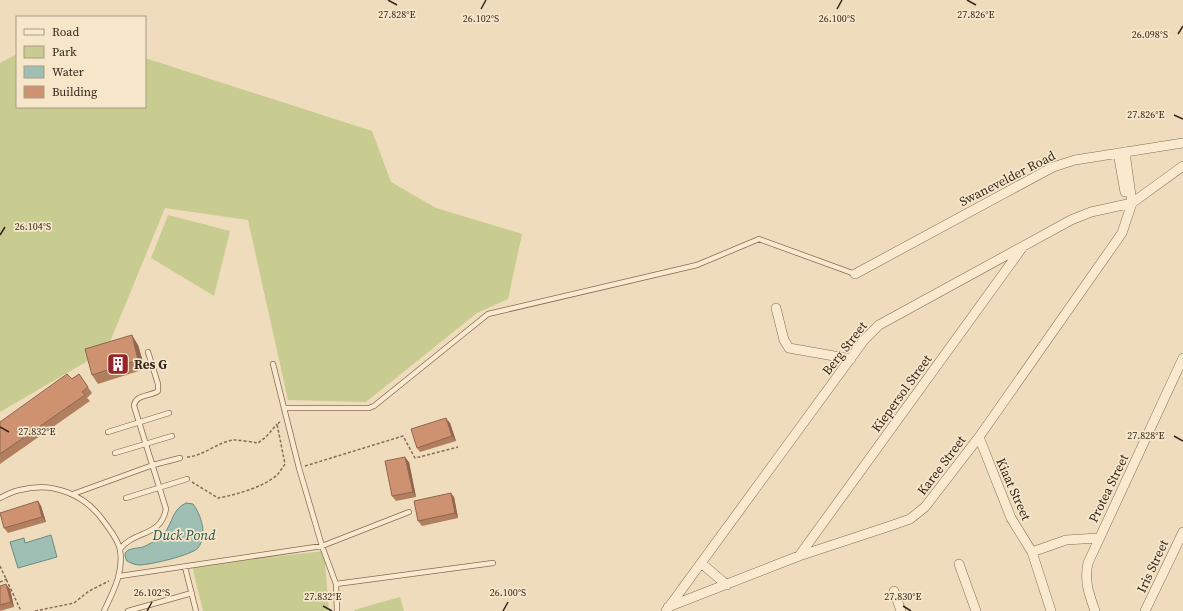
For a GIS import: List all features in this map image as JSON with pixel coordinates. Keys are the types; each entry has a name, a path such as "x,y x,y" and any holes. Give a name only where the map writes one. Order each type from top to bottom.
{"street":[{"name":"Swanevelder Road","path":"855,274 1042,172 1075,160 1183,143"},
{"name":"Karee Street","path":"667,609 799,556 893,526 917,514 933,499 978,438 1122,233 1130,205 1122,152"},
{"path":"1130,205 1183,166"},
{"name":"Berg Street","path":"667,609 851,359 872,332 885,320 1082,215 1130,205"},
{"name":"Kiepersol Street","path":"799,556 1024,245"},
{"path":"776,308 784,340 790,348 851,359"},
{"name":"Protea Street","path":"1095,611 1088,594 1086,578 1088,563 1098,538 1120,497 1183,358"},
{"name":"Kiaat Street","path":"978,438 1011,518 1032,552"},
{"name":"Iris Street","path":"1145,611 1183,532"},
{"path":"1050,611 1032,552 1066,540 1098,538"},
{"path":"701,563 727,585"},
{"path":"959,564 976,611"},
{"path":"894,591 901,611"}],"lane":[{"path":"284,408 369,408 374,406 488,314 698,265 759,239 855,274"},
{"path":"120,549 130,540 154,529 165,517 166,508 134,406 135,402 139,398 156,393 158,388 148,352"},
{"path":"273,364 299,468 322,546 336,584 337,611"},
{"path":"108,432 168,413"},
{"path":"115,453 172,436"},
{"path":"73,494 153,465 180,458"},
{"path":"126,498 187,480"},
{"path":"0,498 20,490 48,487 73,494 85,501 100,515 120,549 120,576 104,611"},
{"path":"120,576 322,546 409,512"},
{"path":"336,584 493,563"},
{"path":"185,567 196,611"},
{"path":"128,611 192,593"}],"path":[{"path":"180,458 198,457 214,447 233,440 258,443 286,417"},
{"path":"187,480 218,498 234,495 270,480 278,475 284,464 277,424"},
{"path":"299,468 403,436 415,458 458,447"},
{"path":"0,566 21,611"},
{"path":"35,611 74,603 89,591 120,576"},
{"path":"0,582 7,580"}],"green space":[{"path":"16,55 16,108 146,108 146,58 372,131 391,182 436,208 522,234 508,299 477,313 366,402 288,400 248,220 165,208 105,354 91,359 0,412 0,63"},
{"path":"168,215 230,231 214,296 151,258"},
{"path":"324,551 329,611 203,611 192,566"},
{"path":"400,597 404,611 354,610"}],"water":[{"name":"Duck Pond","path":"186,503 193,504 201,519 203,537 198,548 188,554 144,565 133,564 127,561 125,554 127,551 143,547 160,537 167,529 177,510"},
{"path":"51,535 57,557 18,568 10,542 24,538 25,543"}],"building":[{"path":"132,335 138,360 92,375 85,349"},
{"path":"67,374 72,379 79,374 88,387 82,392 85,395 0,454 0,422"},
{"path":"446,418 452,436 417,448 411,429"},
{"path":"405,457 413,492 392,496 385,461"},
{"path":"451,493 455,513 418,521 414,501"},
{"path":"38,501 42,517 4,528 0,513"},
{"path":"6,584 11,602 0,605 0,586"}],"place":[{"name":"Res G","path":"118,364"}]}
